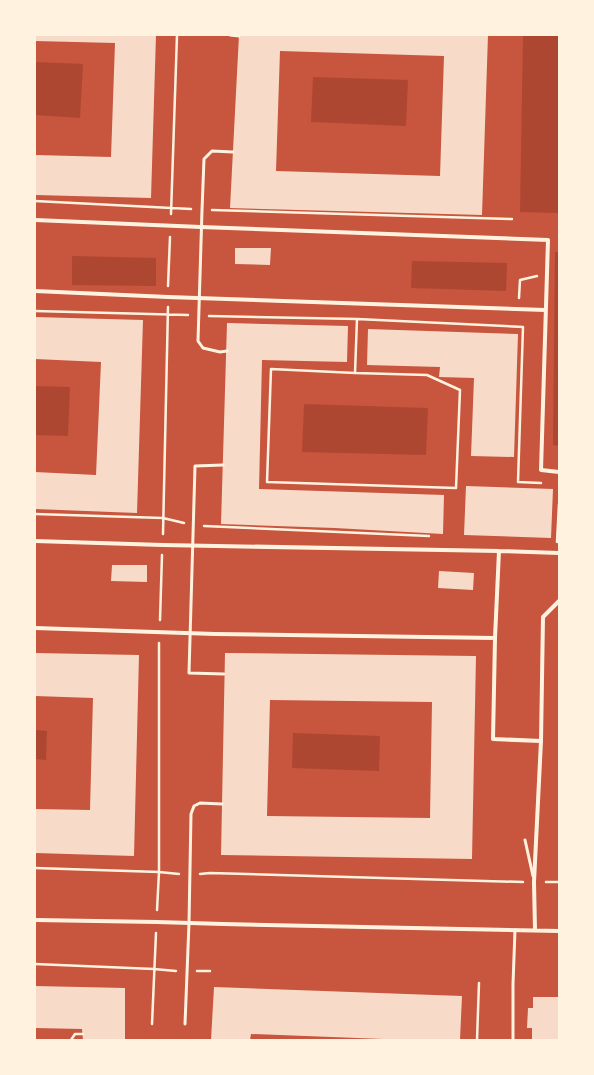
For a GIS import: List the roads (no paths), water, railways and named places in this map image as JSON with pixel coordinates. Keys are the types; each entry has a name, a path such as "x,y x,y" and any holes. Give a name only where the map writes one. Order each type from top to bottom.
{"street":[{"path":"35,220 548,240 541,470 559,472"},
{"path":"35,292 545,310"},
{"path":"35,541 559,553"},
{"path":"500,551 495,638 493,739 541,741"},
{"path":"535,930 534,882 541,741 543,617 559,601"},
{"path":"35,628 215,634 495,638"},
{"path":"35,920 559,931"}],"lane":[{"path":"230,35 239,36"},
{"path":"227,351 220,352 203,348 198,341 201,227 204,159 212,151 233,152"},
{"path":"223,465 195,466 189,673 224,674"},
{"path":"185,1024 191,814 194,806 200,803 222,804"},
{"path":"526,840 534,882"},
{"path":"513,1040 515,929"}]}
